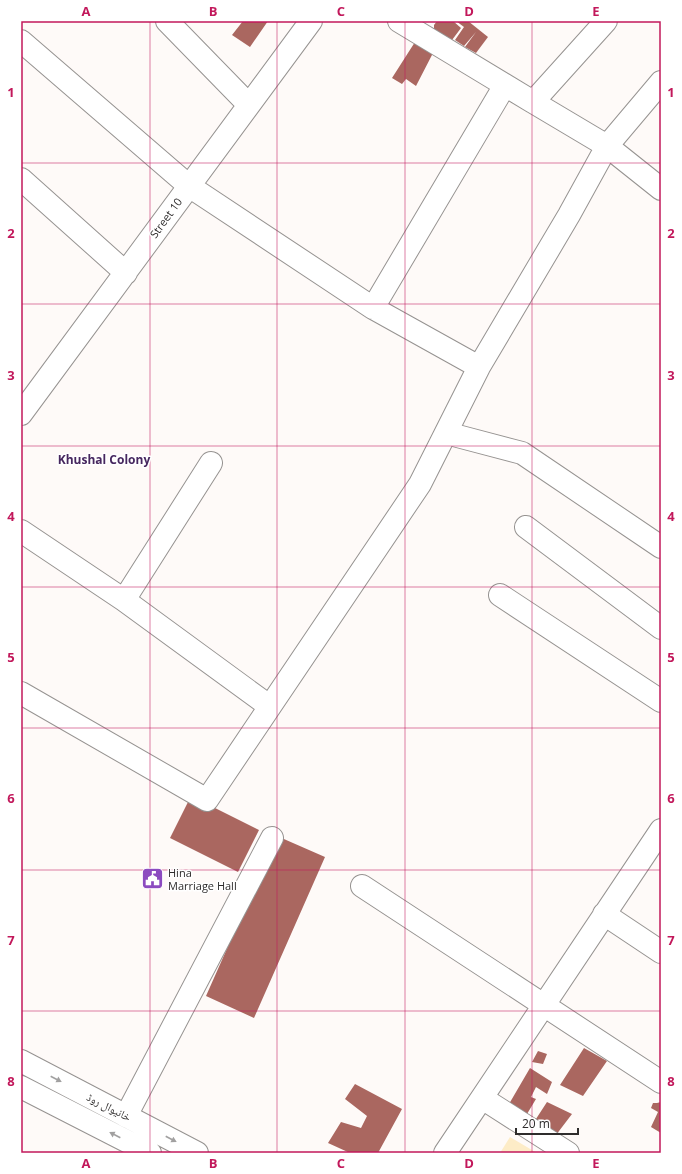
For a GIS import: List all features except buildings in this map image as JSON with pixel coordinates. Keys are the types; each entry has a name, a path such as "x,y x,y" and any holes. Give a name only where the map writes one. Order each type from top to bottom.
{"street":[{"path":"167,21 249,105"},
{"name":"Street 10","path":"21,414 29,392 126,273 311,21"},
{"path":"399,21 607,146 661,189"},
{"path":"533,102 606,21"},
{"path":"21,41 189,186 373,308 479,367"},
{"path":"21,693 207,800 420,484 479,367 569,215 607,146 661,82"},
{"path":"373,308 504,85"},
{"path":"21,179 126,273"},
{"path":"446,433 522,453 661,547"},
{"path":"124,600 211,463"},
{"path":"526,527 661,628"},
{"path":"21,531 124,600 270,706"},
{"path":"500,595 661,701"},
{"path":"445,1153 661,830"},
{"path":"126,1116 272,838"},
{"path":"362,886 661,1082"},
{"path":"604,914 661,952"},
{"name":"خانیوال روڈ","path":"21,1061 197,1153"},
{"name":"خانیوال روڈ","path":"21,1087 150,1153"},
{"path":"482,1098 568,1153"}],"shaded area":[{"path":"510,1137 537,1153 500,1153"}],"place":[{"name":"Hina Marriage Hall","path":"153,879"}],"district":[{"name":"Khushal Colony","path":"104,460"}]}
